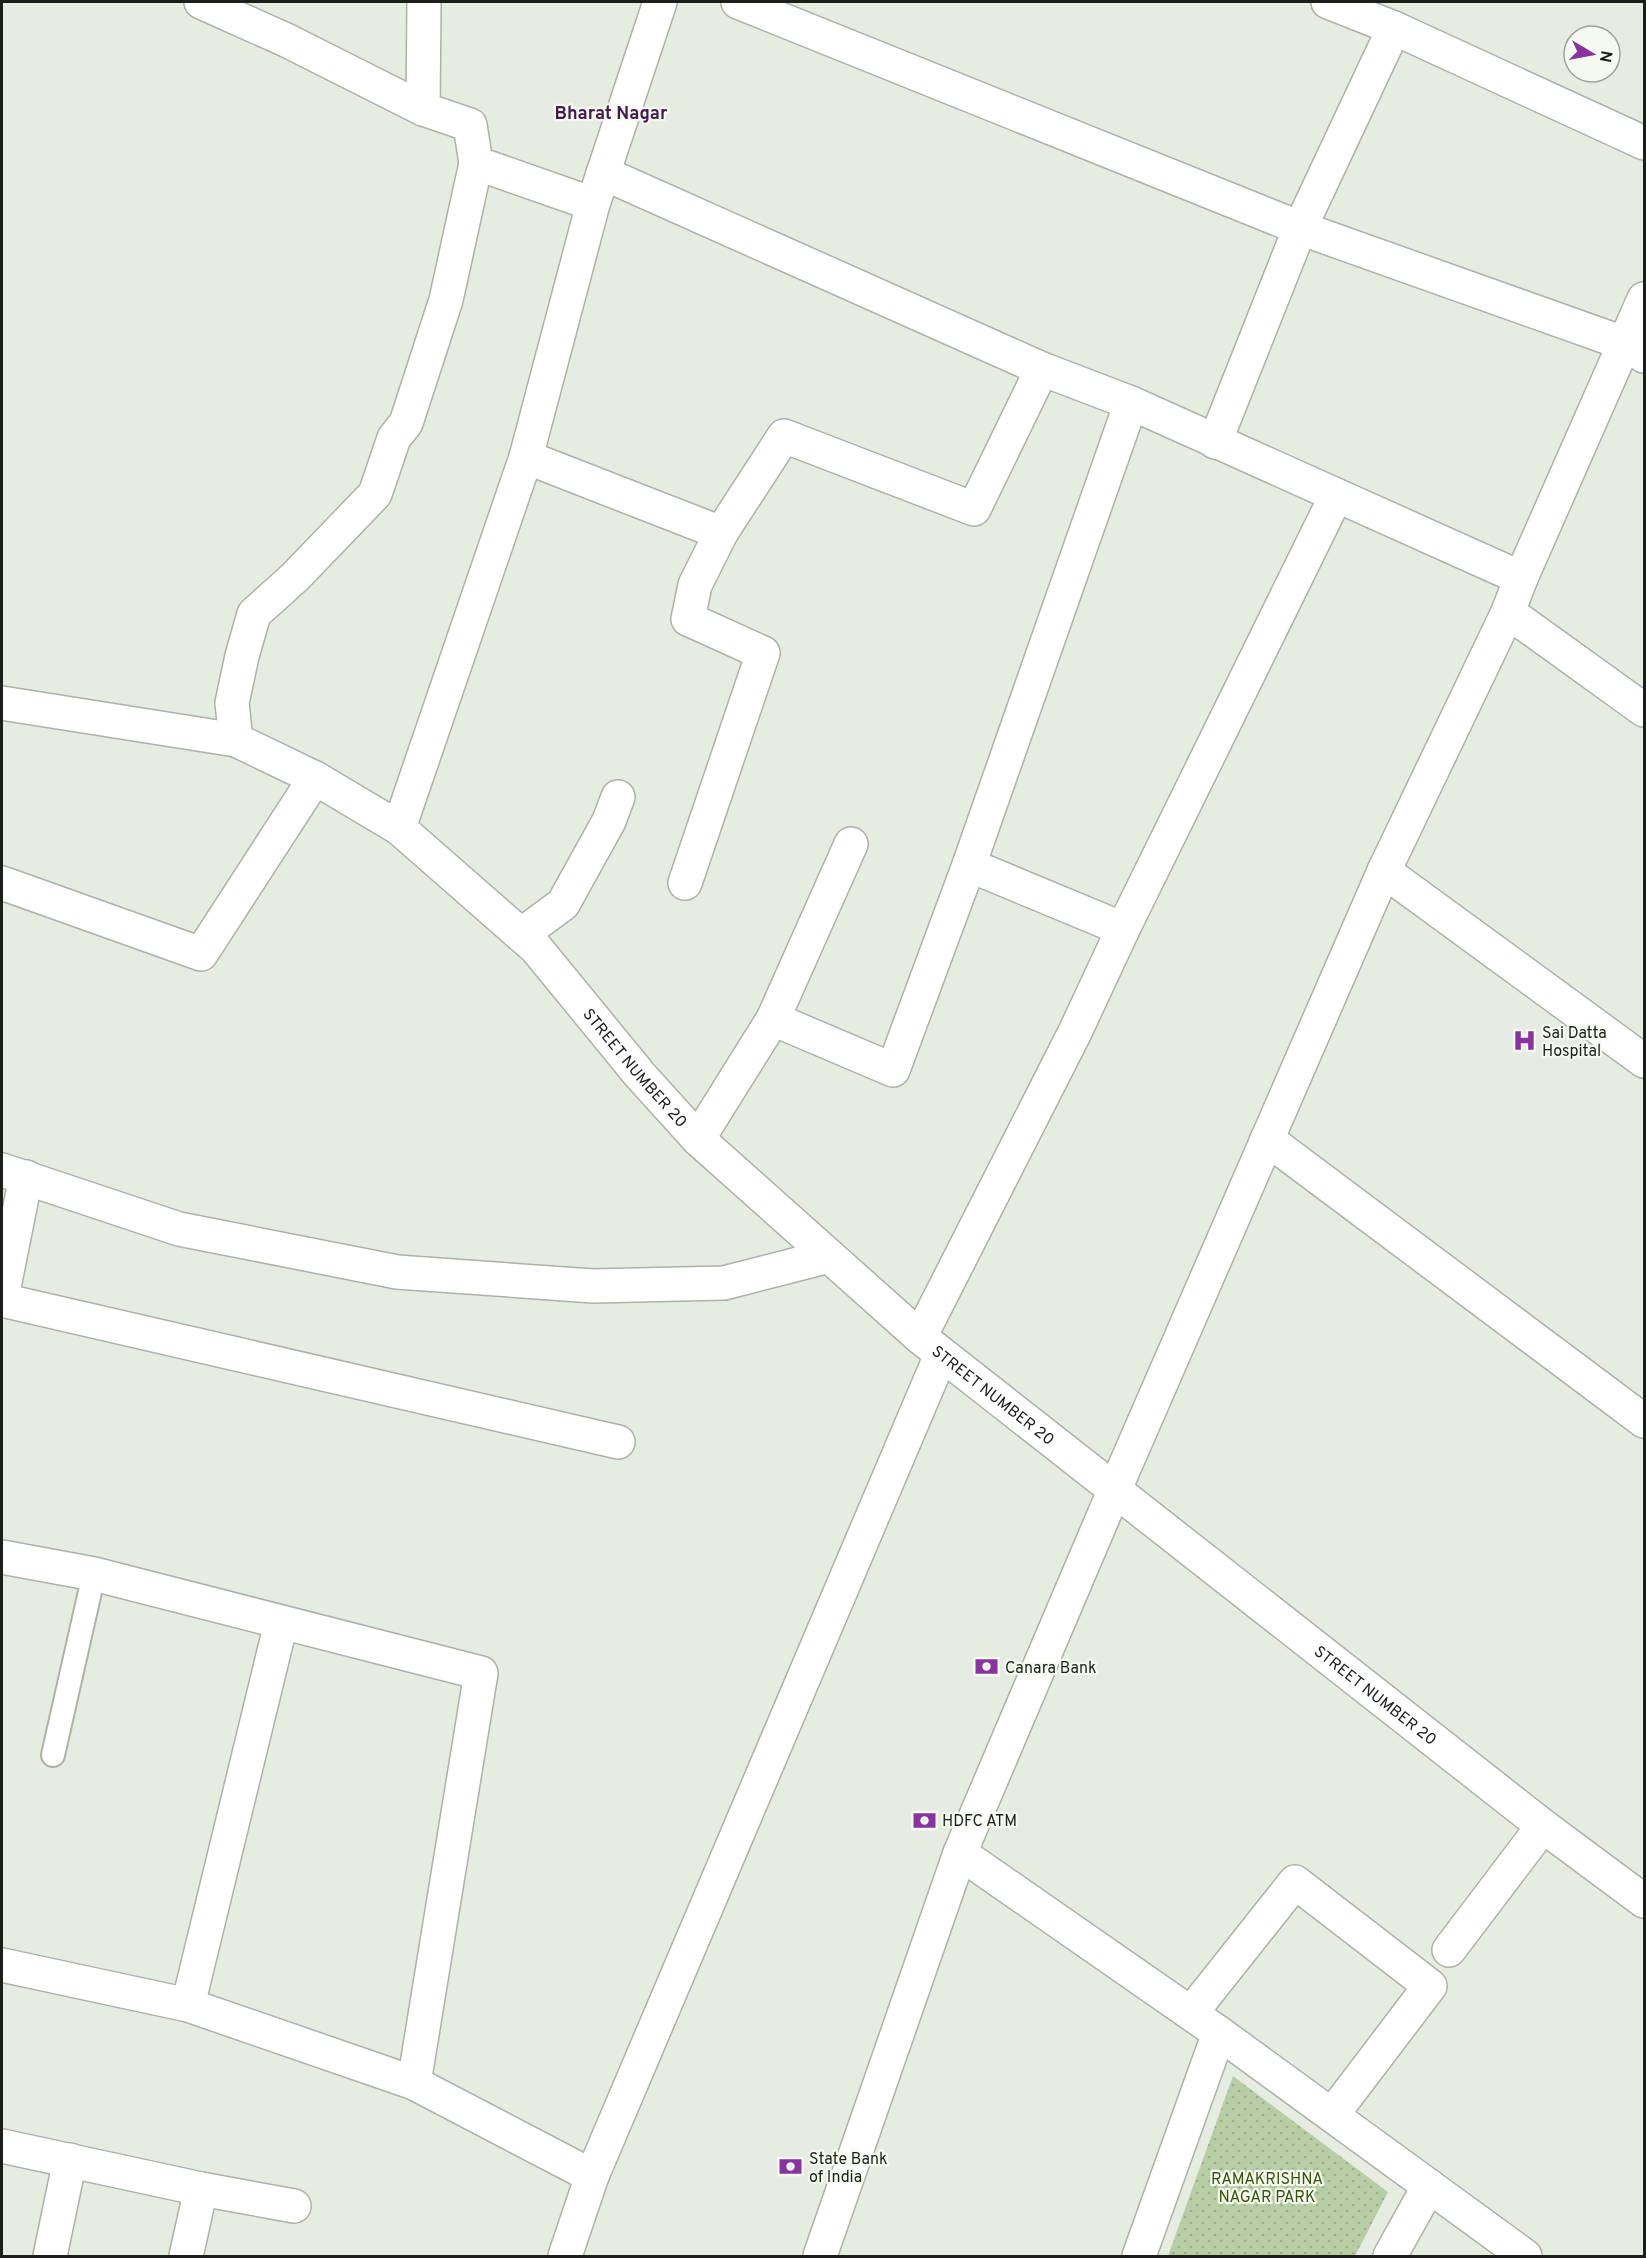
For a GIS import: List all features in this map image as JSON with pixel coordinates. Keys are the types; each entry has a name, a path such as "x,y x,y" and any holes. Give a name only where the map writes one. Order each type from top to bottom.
{"street":[{"path":"201,2 286,40 423,109 470,125 476,163 446,300 406,423 394,438 375,494 295,577 254,614 232,703 236,741"},
{"path":"423,109 424,2"},
{"path":"399,828 526,457 593,204 660,2"},
{"path":"738,2 1300,228 1635,350"},
{"path":"1329,2 1394,28 1644,143"},
{"path":"1215,442 1300,228 1394,28"},
{"path":"476,163 593,204"},
{"path":"603,173 1042,369 1131,403 1521,578"},
{"path":"820,2256 960,1853 1115,1489 1384,871 1508,612 1521,578 1635,350 1644,299"},
{"path":"685,883 763,653 688,619 695,585 722,533 784,436 975,509 1042,369"},
{"path":"773,1019 892,1070 969,865 1131,403"},
{"path":"526,457 722,533"},
{"path":"565,2256 592,2176 931,1346 1123,929 1336,496"},
{"path":"1508,612 1644,710"},
{"name":"STREET NUMBER 20","path":"2,703 236,741 315,778 399,828 536,948 640,1075 698,1139 931,1346 1543,1826 1644,1901"},
{"path":"2,883 201,954 315,778"},
{"path":"521,935 563,904 609,821 618,797"},
{"path":"698,1139 773,1019 851,844"},
{"path":"969,865 1123,929"},
{"path":"1384,871 1644,1061"},
{"path":"1267,1139 1644,1421"},
{"path":"618,1442 2,1299 14,1174 179,1229 397,1272 593,1286 724,1283 829,1256"},
{"path":"2,1557 94,1574 481,1673 414,2083"},
{"path":"188,2005 281,1623"},
{"path":"1449,1950 1543,1826"},
{"path":"960,1853 1191,2013 1525,2256"},
{"path":"1191,2013 1295,1882 1430,1986 1332,2115"},
{"path":"2,1965 188,2005 414,2083 592,2176"},
{"path":"1139,2256 1219,2033"},
{"path":"2,2146 201,2189 294,2206"},
{"path":"50,2256 70,2160"},
{"path":"1390,2256 1429,2186"},
{"path":"186,2256 201,2189"}],"lane":[{"path":"54,1755 94,1574"}],"green space":[{"name":"RAMAKRISHNA NAGAR PARK","path":"1233,2076 1388,2192 1355,2256 1168,2256"}],"place":[{"name":"Sai Datta Hospital","path":"1524,1041"},
{"name":"Canara Bank","path":"987,1667"},
{"name":"HDFC ATM","path":"924,1820"},
{"name":"State Bank of India","path":"791,2167"}],"district":[{"name":"Bharat Nagar","path":"611,113"}]}
